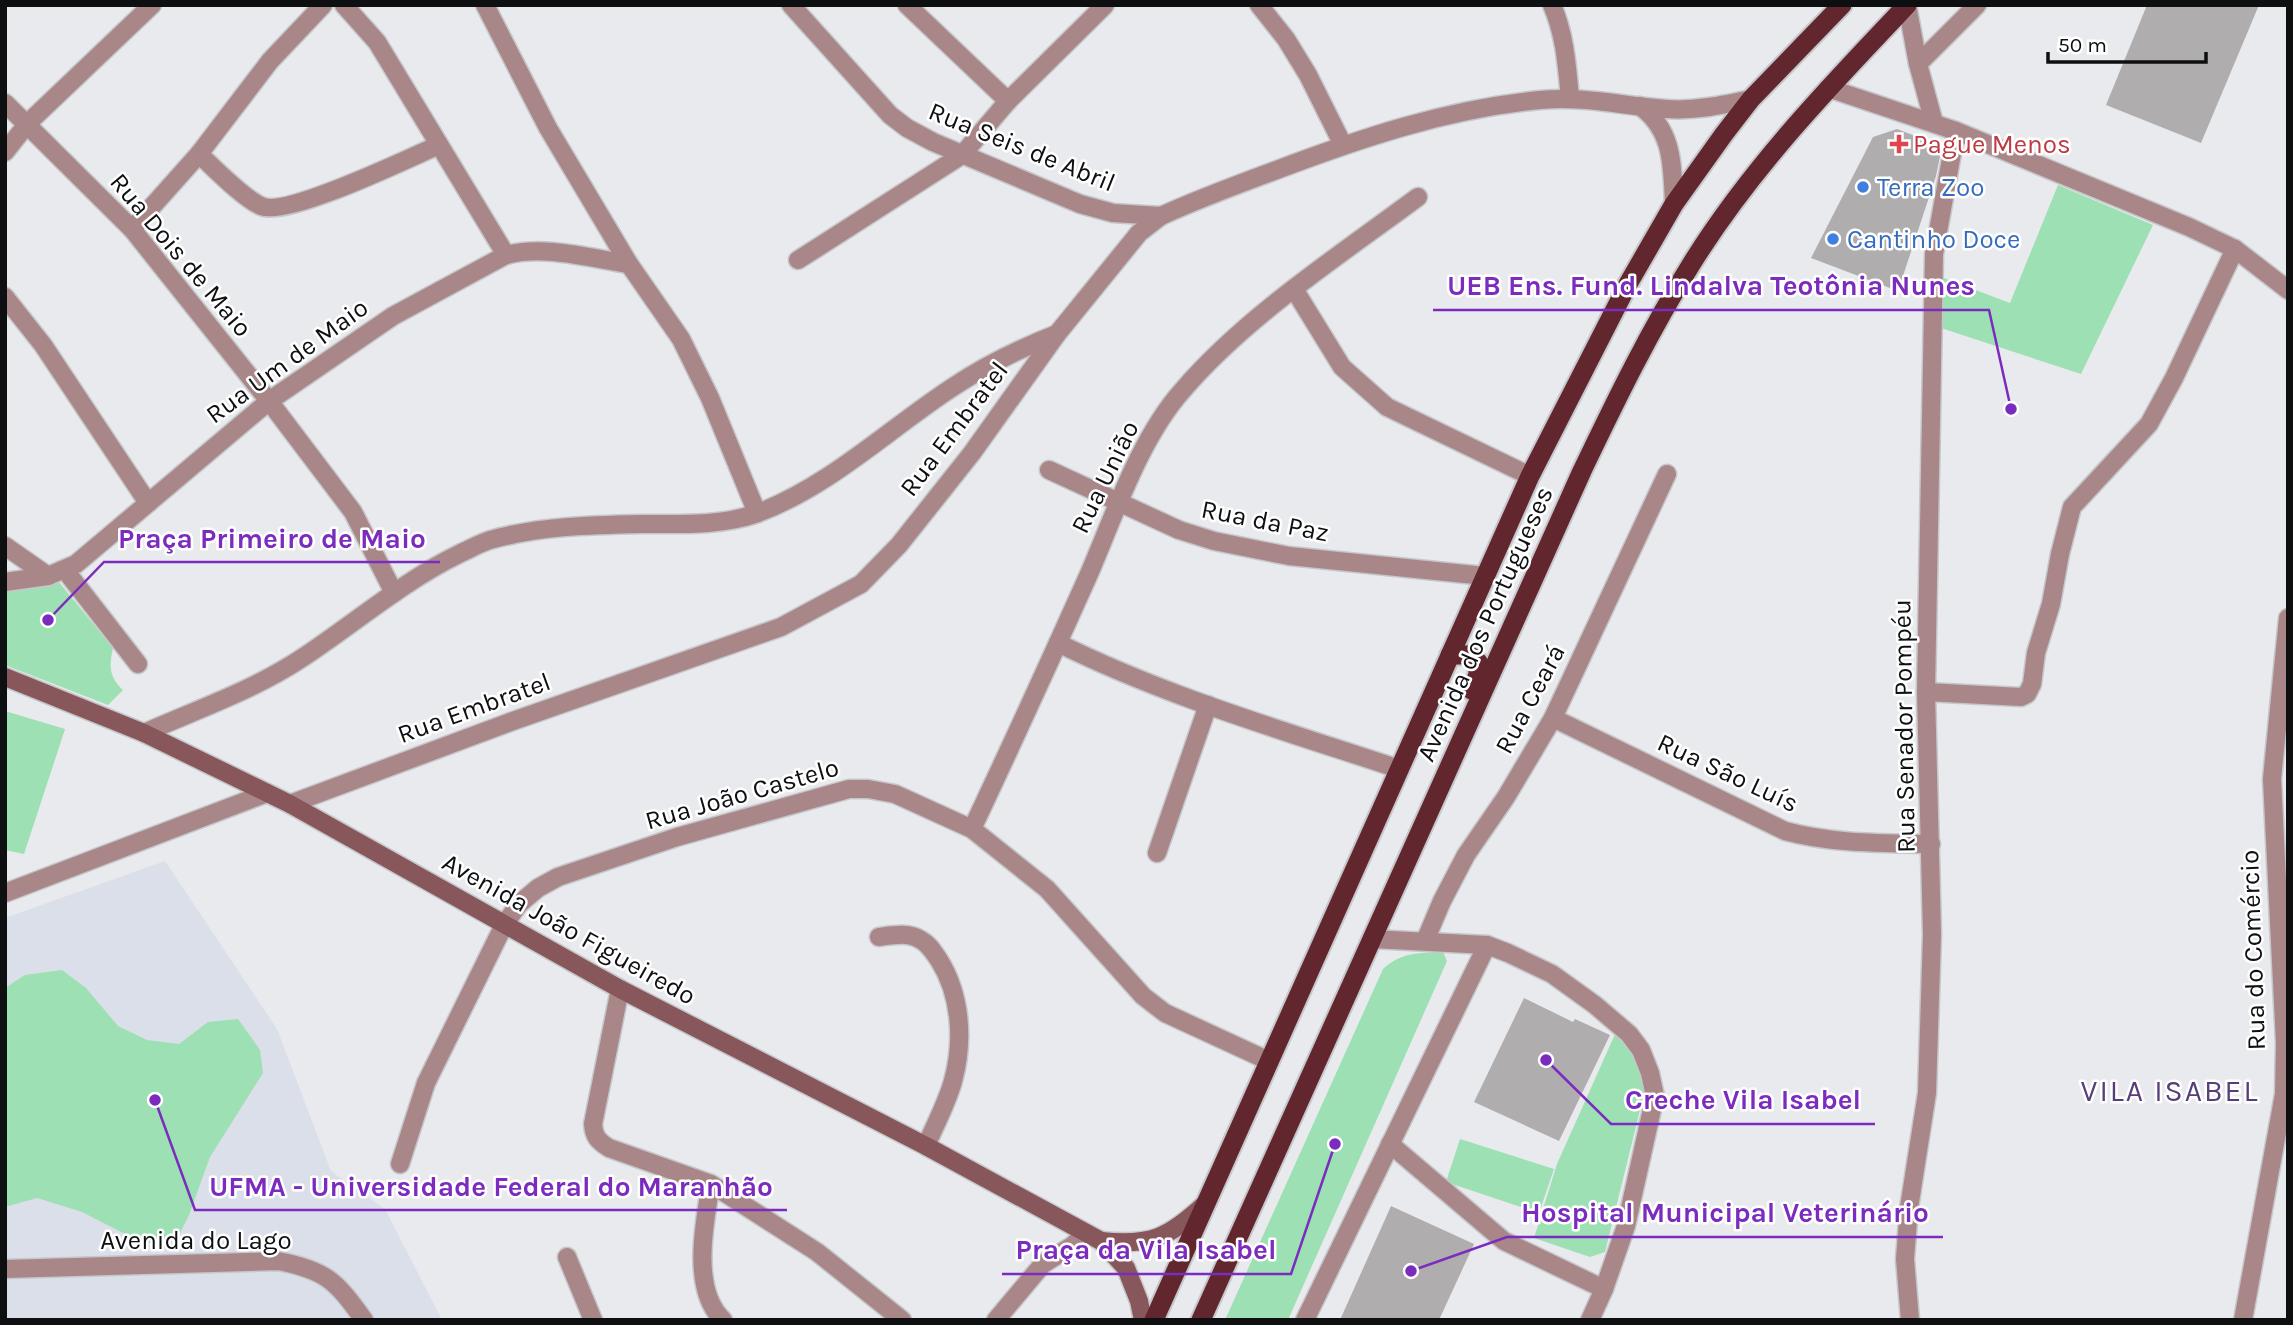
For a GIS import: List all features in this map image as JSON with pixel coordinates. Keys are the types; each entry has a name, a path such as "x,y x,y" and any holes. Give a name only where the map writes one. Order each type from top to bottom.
{"highway":[{"name":"Avenida dos Portugueses","path":"1154,1320 1530,476 1628,284 1674,204 1751,99 1842,5"},
{"name":"Avenida dos Portugueses","path":"1201,1320 1582,471 1639,353 1692,262 1730,208 1828,88 1907,5"},
{"path":"1412,851 1422,795 1478,675 1479,666 1475,657 1450,655"}],"main road":[{"name":"Avenida João Figueiredo","path":"5,677 144,733 290,804 620,989 926,1146 1093,1237 1126,1268 1139,1301 1143,1320"},
{"name":"Avenida João Figueiredo","path":"1093,1237 1140,1242 1158,1238 1174,1231 1206,1203"}],"street":[{"path":"5,152 28,123 152,5"},
{"path":"132,229 199,154 270,61 323,5"},
{"path":"344,5 377,42 506,255"},
{"path":"485,5 548,128 629,264 681,339 710,398 757,513"},
{"name":"Rua Seis de Abril","path":"791,5 890,115 907,128 961,155 1080,204 1113,213 1161,216"},
{"path":"906,5 1008,102"},
{"path":"1259,5 1286,39 1308,75 1343,145"},
{"path":"1552,5 1560,22 1566,48 1570,98"},
{"path":"1907,5 1934,122"},
{"path":"1919,64 1977,5"},
{"path":"798,260 961,155 1097,8"},
{"path":"1828,88 1934,122 2189,227 2235,249 2288,290"},
{"name":"Rua Embratel","path":"290,804 513,721 781,627 861,584 899,545 972,453 1057,334 1139,233 1161,216 1343,145 1434,117 1485,107 1570,98 1688,109 1751,99"},
{"name":"Rua Dois de Maio","path":"5,103 132,229 269,401 353,512 394,593"},
{"path":"1640,106 1652,114 1665,136 1671,163 1674,204"},
{"name":"Rua Senador Pompéu","path":"1910,1320 1905,1259 1909,1208 1927,1093 1932,934 1926,692 1934,254 1956,131"},
{"path":"199,154 263,208 277,208 307,201 439,145"},
{"name":"Rua União","path":"972,829 1058,643 1142,450 1180,392 1226,346 1294,289 1418,197"},
{"path":"1926,692 2021,697 2027,694 2032,684 2036,653 2051,604 2060,554 2073,507 2149,424 2174,378 2235,249"},
{"name":"Rua Um de Maio","path":"5,582 48,576 65,570 90,554 269,401 393,316 506,255 539,250 629,264"},
{"path":"1294,289 1342,367 1387,407 1530,476"},
{"path":"5,297 43,345 148,503"},
{"path":"144,733 250,686 300,660 441,563 487,541 537,530 580,525 693,524 757,513 801,492 882,440 963,381 1015,351 1057,334"},
{"name":"Rua da Paz","path":"1049,470 1179,530 1214,541 1289,556 1485,576"},
{"name":"Rua Ceará","path":"1425,941 1466,855 1506,797 1553,718 1667,474"},
{"path":"5,546 48,576"},
{"path":"65,570 138,664"},
{"name":"Rua do Comércio","path":"2244,1320 2286,1094 2284,950 2272,779 2287,625"},
{"path":"1058,643 1114,669 1208,705 1399,769"},
{"path":"1157,853 1208,705"},
{"name":"Rua São Luís","path":"1553,718 1785,831 1809,838 1931,844"},
{"name":"Rua João Castelo","path":"400,1164 426,1083 504,925 519,904 538,888 558,877 677,837 849,789 895,794 972,829 1047,889 1150,1002 1165,1013 1269,1061"},
{"path":"5,893 267,793"},
{"path":"879,937 903,934 921,939 930,947 946,972 954,991 959,1017 953,1082 926,1146"},
{"path":"1372,939 1487,945 1552,974 1629,1034 1641,1050 1655,1096 1626,1226 1590,1320"},
{"path":"1305,1320 1487,945"},
{"path":"620,989 593,1124 594,1135 609,1148 711,1184 817,1252 902,1320"},
{"path":"1390,1144 1504,1241 1604,1289"},
{"path":"711,1184 702,1247 704,1272 707,1298 716,1314 723,1320"},
{"path":"996,1320 1043,1264 1072,1245 1093,1237"},
{"path":"567,1257 593,1320"},
{"name":"Avenida do Lago","path":"5,1269 278,1261 315,1270 330,1279 343,1291 364,1320"}],"shaded area":[{"path":"165,861 277,1029 331,1171 385,1209 442,1320 5,1320 5,918"}],"green space":[{"path":"2058,185 2153,225 2081,374 1941,328 1941,277 2010,303"},
{"path":"58,581 113,648 111,671 123,690 108,705 5,665 5,592"},
{"path":"5,711 65,729 24,854 5,850"},
{"path":"1443,952 1447,961 1288,1320 1225,1320 1383,969 1404,956"},
{"path":"62,970 86,988 118,1026 147,1040 179,1044 208,1022 238,1019 260,1050 263,1073 210,1157 189,1215 177,1239 150,1243 135,1239 82,1212 37,1198 5,1207 5,988 25,975"},
{"path":"1616,1032 1631,1044 1646,1086 1605,1252 1590,1257 1534,1238 1557,1164"},
{"path":"1460,1139 1554,1169 1539,1213 1446,1182"}],"building":[{"path":"2147,5 2259,5 2201,143 2106,105"},
{"path":"1897,129 1942,146 1936,176 1898,291 1811,258 1873,137"},
{"path":"1524,998 1573,1022 1575,1019 1610,1035 1559,1141 1474,1102"},
{"path":"1391,1206 1474,1244 1439,1320 1340,1320"}],"place":[{"name":"Pague Menos","path":"1899,144"},
{"name":"Terra Zoo","path":"1863,187"},
{"name":"Cantinho Doce","path":"1833,239"},
{"name":"UEB Ens. Fund. Lindalva Teotônia Nunes","path":"2011,409"},
{"name":"Praça Primeiro de Maio","path":"48,620"},
{"name":"Creche Vila Isabel","path":"1546,1060"},
{"name":"UFMA - Universidade Federal do Maranhão","path":"155,1100"},
{"name":"Praça da Vila Isabel","path":"1335,1144"},
{"name":"Hospital Municipal Veterinário","path":"1411,1271"}],"district":[{"name":"VILA ISABEL","path":"2170,1091"}]}
